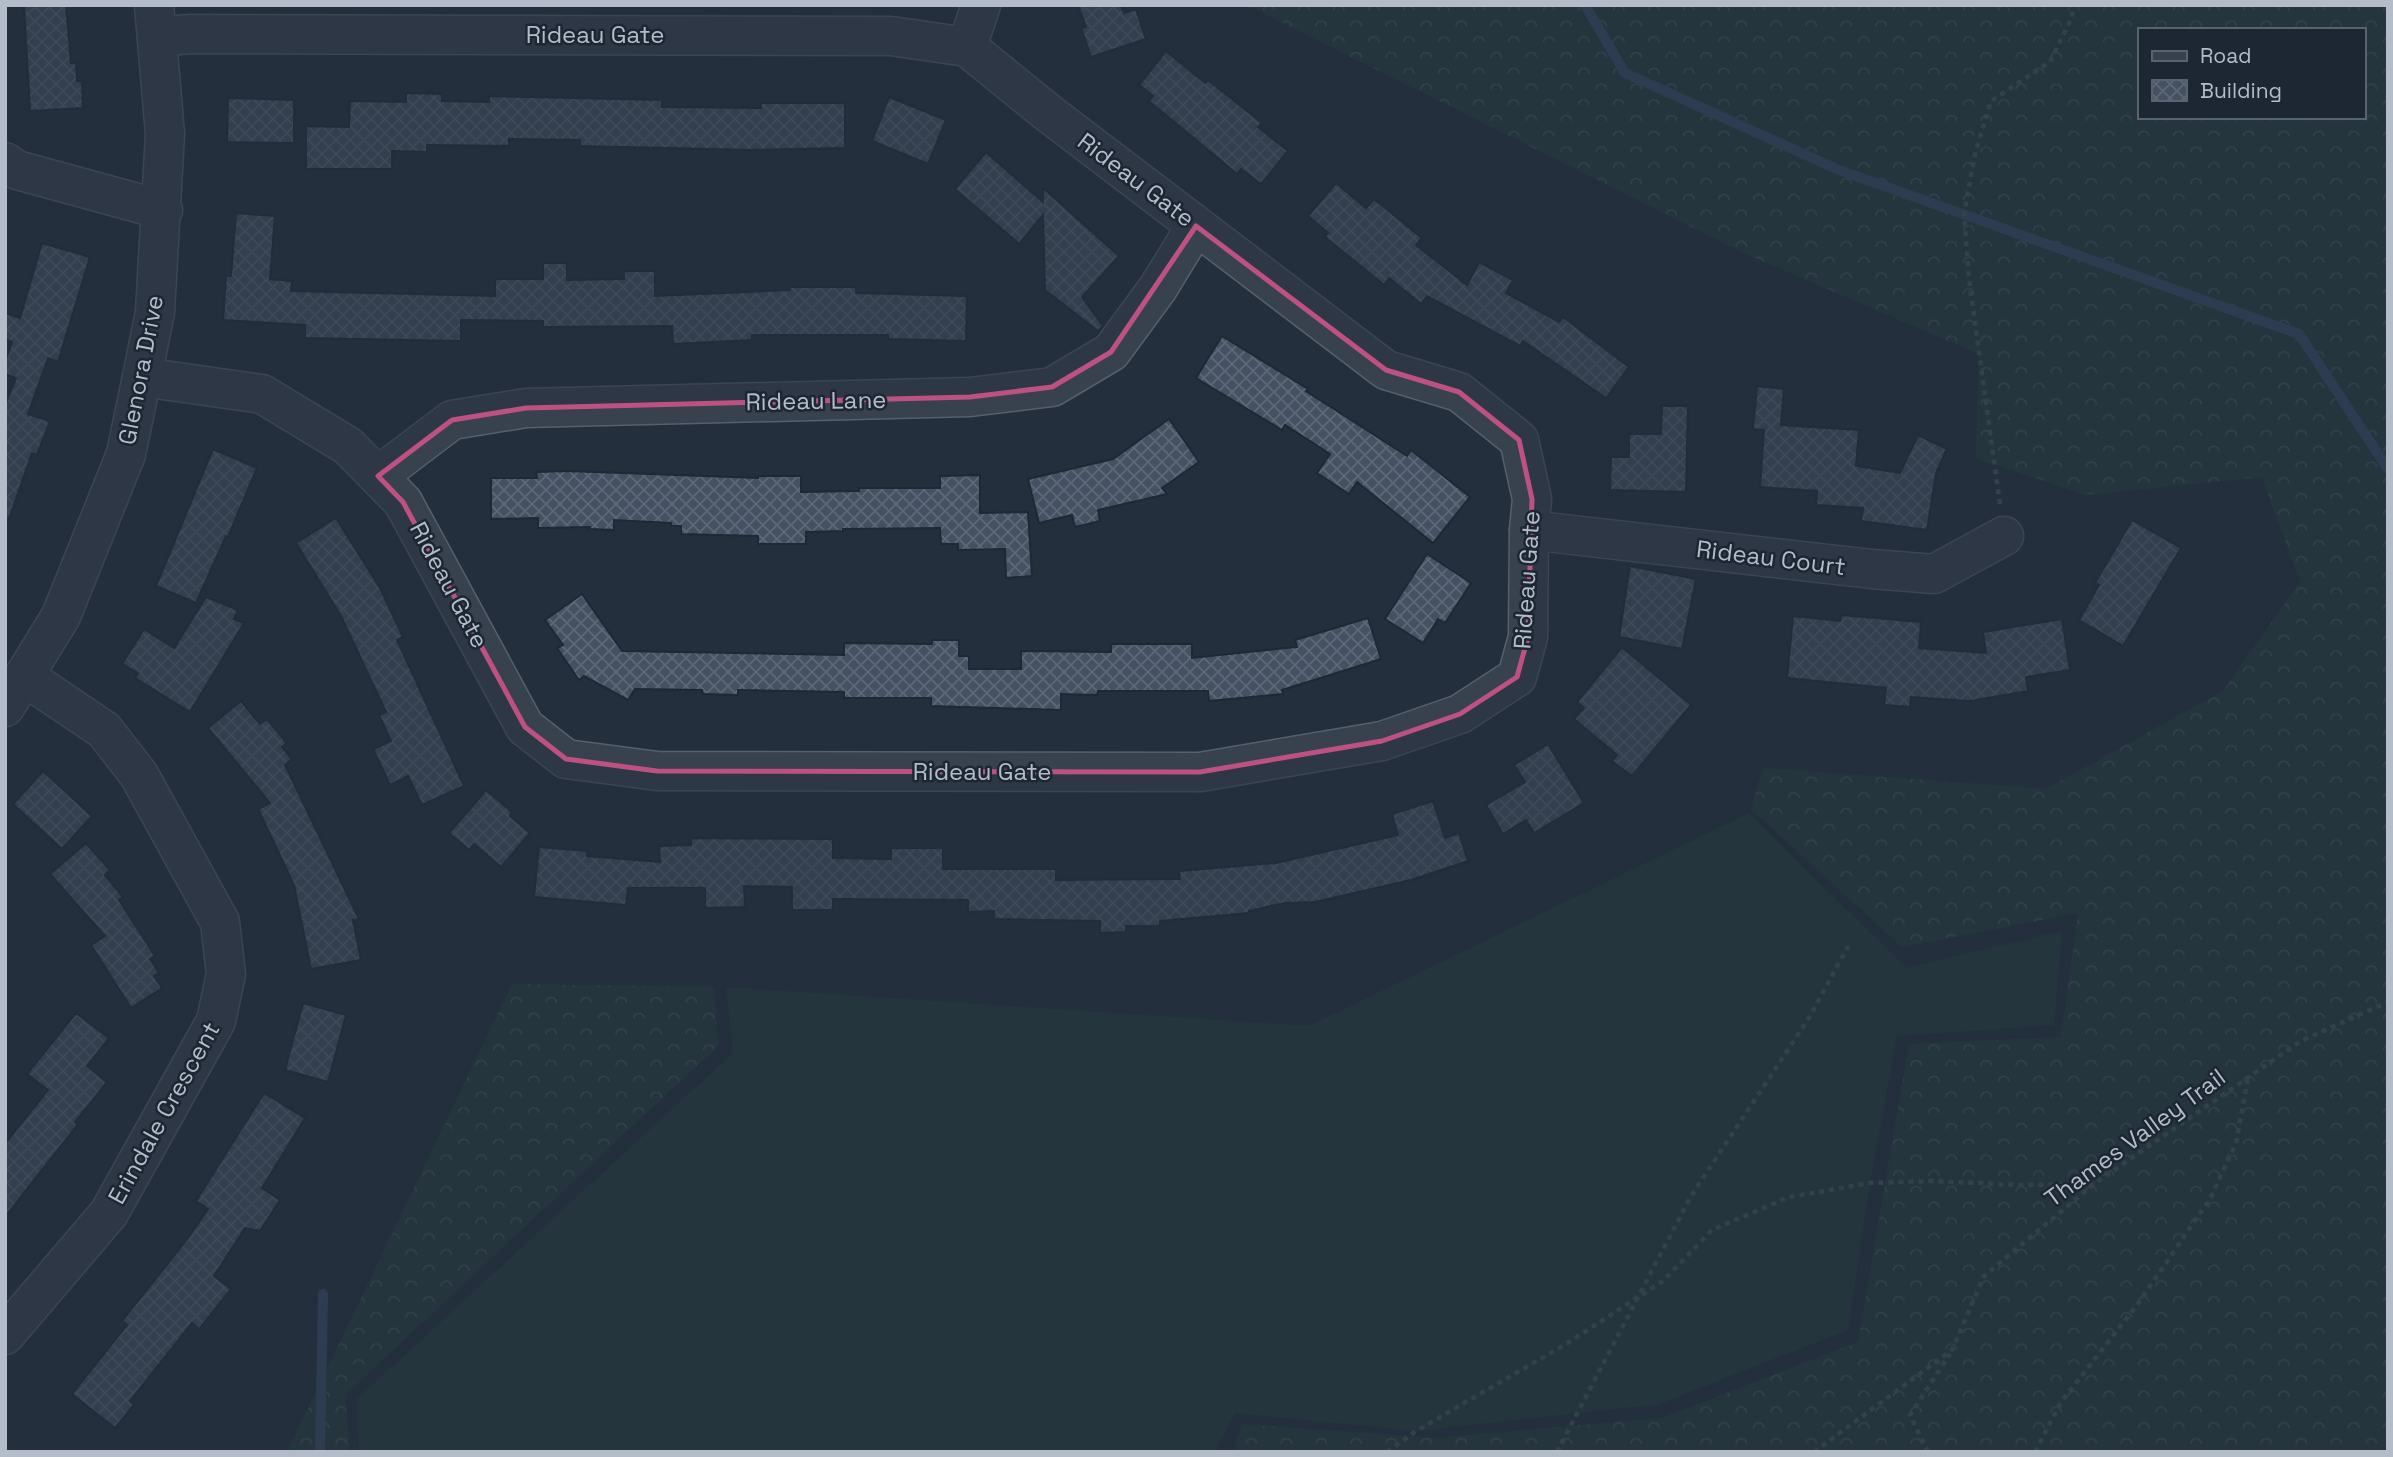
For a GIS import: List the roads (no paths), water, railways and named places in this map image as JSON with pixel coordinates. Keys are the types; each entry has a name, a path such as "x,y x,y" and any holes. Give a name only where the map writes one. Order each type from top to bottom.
{"street":[{"path":"967,47 981,5"},
{"name":"Rideau Gate","path":"142,377 262,394 348,446 404,502 525,727 566,759 657,771 1200,772 1382,741 1460,714 1517,677 1528,637 1528,530 1532,499 1519,440 1459,392 1386,370 1047,112 967,47 891,36 190,34 156,21"},
{"name":"Glenora Drive","path":"15,692 61,616 125,454 142,377 155,312 163,210 165,134 156,21"},
{"path":"5,162 17,170 163,210"},
{"name":"Rideau Lane","path":"378,475 452,420 526,408 970,397 1052,387 1111,352 1158,288 1196,226"},
{"name":"Rideau Court","path":"1528,530 1934,574 2004,536"},
{"name":"Erindale Crescent","path":"5,1335 109,1213 216,1021 226,974 220,922 139,775 104,730 15,692"}],"waterway":[{"path":"1585,5 1625,73 1839,170 2299,334 2388,469"},
{"path":"320,1452 323,1294"}]}
